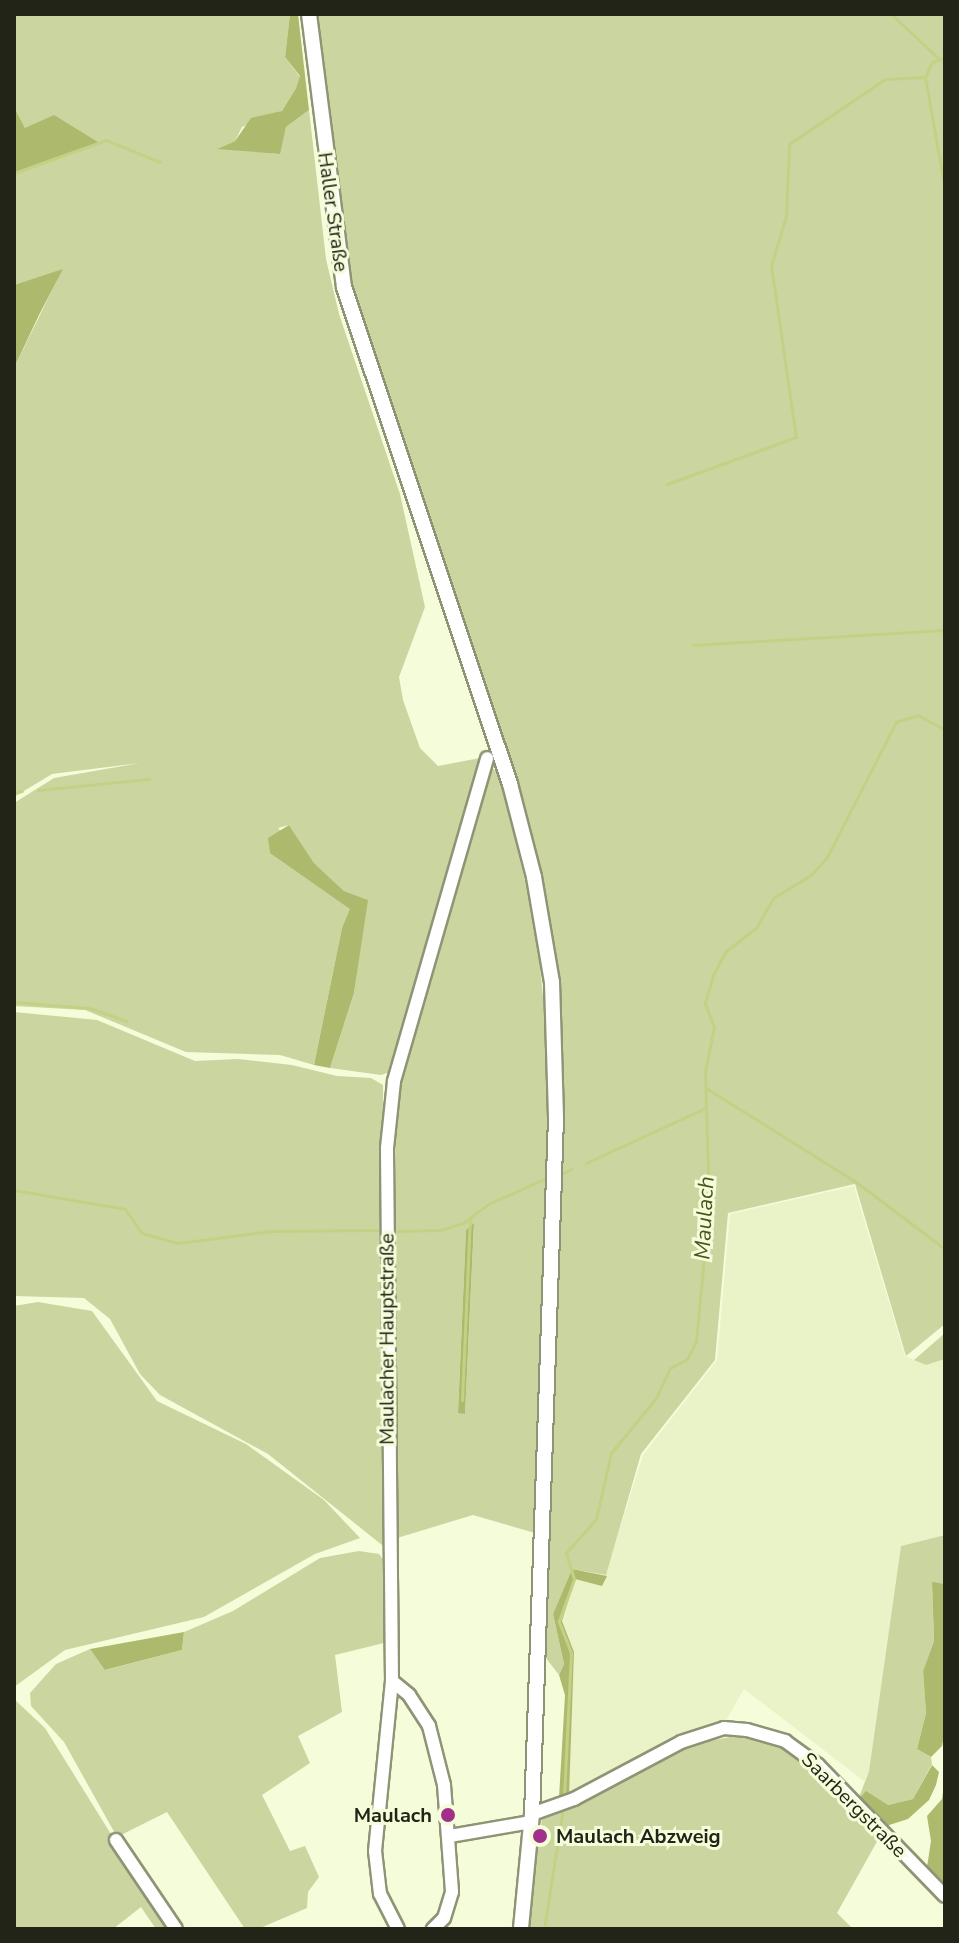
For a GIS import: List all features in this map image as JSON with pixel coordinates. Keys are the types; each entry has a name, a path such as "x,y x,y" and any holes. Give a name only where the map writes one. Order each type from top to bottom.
{"main road":[{"name":"Haller Straße","path":"309,14 338,264 380,405 510,784 534,877 552,982 556,1118 531,1818 521,1929"}],"street":[{"name":"Maulacher Hauptstraße","path":"398,1929 380,1894 375,1851 392,1681 389,1121 394,1081 487,758"},
{"path":"392,1681 417,1706 439,1752 450,1836 452,1892 444,1918 433,1929"},
{"name":"Saarbergstraße","path":"450,1836 531,1818 574,1799 681,1742 724,1728 765,1734 818,1765 945,1896"},
{"path":"116,1840 176,1929"}],"shaded area":[{"path":"290,14 285,57 300,77 296,88 282,111 242,127 235,141 219,148 279,154 286,127 309,110 326,259 339,314 400,494 425,607 399,677 403,700 420,748 438,766 480,758 390,1072 381,1075 330,1068 354,993 367,900 344,891 314,863 289,825 278,828 351,909 342,928 314,1065 280,1055 186,1052 85,1010 14,1006 14,803 54,778 140,763 52,774 14,797 14,368 62,270 14,285 14,175 101,144 25,128 14,107 14,16"},
{"path":"316,14 945,14 945,1324 906,1356 855,1184 728,1213 715,1360 641,1454 606,1575 572,1569 553,1614 564,1664 559,1675 542,1653 558,1183 544,896 351,281"},
{"path":"491,767 499,774 536,926 550,1067 535,1533 473,1515 397,1538 395,1101 481,780","holes":["474,1225 465,1414 458,1412 466,1230"]},
{"path":"14,1012 97,1020 195,1061 238,1059 292,1065 337,1076 371,1078 383,1085 386,1537 382,1545 268,1454 160,1395 140,1374 110,1319 84,1298 14,1296"},
{"path":"854,1186 905,1356 926,1365 945,1359 945,1535 901,1546 869,1771 864,1781 744,1689 725,1722 569,1797 574,1652 562,1621 575,1579 602,1585 643,1455 717,1360 730,1214"},
{"path":"38,1302 92,1311 157,1401 246,1444 324,1500 360,1538 315,1554 204,1617 65,1650 14,1687 14,1306"},
{"path":"945,1333 945,1359 926,1365 914,1360"},
{"path":"945,1535 945,1584 932,1583 934,1641 923,1671 926,1713 917,1749 931,1757 932,1764 913,1799 888,1805 858,1800 869,1771 901,1546"},
{"path":"359,1551 379,1554 385,1562 388,1642 335,1655 342,1712 298,1736 310,1763 262,1795 290,1851 305,1846 319,1877 308,1892 307,1908 258,1929 245,1929 167,1812 117,1837 64,1742 31,1706 30,1693 56,1664 90,1649 106,1670 182,1650 184,1632 233,1611 320,1558"},
{"path":"14,1699 45,1728 170,1929 156,1929 141,1907 113,1929 14,1929"},
{"path":"740,1735 783,1745 813,1767 879,1838 837,1913 853,1929 527,1929 542,1818 679,1747"}],"green space":[{"path":"290,14 298,14 309,110 286,127 280,154 217,149 235,141 251,118 282,111 296,88 300,76 285,57"},
{"path":"14,107 25,128 54,115 101,144 14,175"},
{"path":"63,269 39,315 14,368 14,285"},
{"path":"289,825 314,863 344,891 368,900 354,993 330,1068 314,1065 342,928 350,909 270,853 268,838"},
{"path":"474,1223 465,1414 458,1413 466,1230"},
{"path":"572,1569 607,1576 602,1586 575,1579 562,1621 574,1652 569,1797 559,1798 565,1695 559,1675 564,1664 553,1614"},
{"path":"932,1582 945,1584 945,1731 942,1746 931,1757 917,1749 926,1713 923,1671 934,1641"},
{"path":"184,1632 182,1650 105,1670 90,1649"},
{"path":"932,1765 939,1772 936,1785 929,1800 908,1819 883,1827 858,1800 866,1791 888,1805 913,1799"},
{"path":"945,1778 945,1887 927,1867 931,1841 927,1816 942,1799"}],"waterway":[{"path":"891,14 938,58"},
{"name":"Maulach","path":"945,58 932,62 925,77 945,191"},
{"path":"667,484 796,437 771,266 786,216 789,144 885,79 925,77"},
{"path":"14,173 106,140 160,162"},
{"path":"693,645 945,630"},
{"name":"Maulach","path":"564,1796 571,1653 559,1621 574,1579 566,1553 596,1519 611,1453 656,1398 670,1368 687,1359 696,1341 709,1207 705,1072 714,1027 705,1003 713,975 725,952 756,928 773,898 811,875 827,857 896,722 918,715 945,730"},
{"path":"38,790 149,779"},
{"path":"14,793 22,791"},
{"path":"14,1002 89,1008 127,1021"},
{"path":"706,1088 856,1182 945,1249"},
{"path":"586,1163 705,1108"},
{"path":"563,1173 571,1169"},
{"path":"398,1231 441,1230 463,1223 488,1204 546,1178"},
{"path":"14,1190 125,1209 142,1233 178,1243 271,1231 384,1230"},
{"path":"462,1400 470,1219"},
{"name":"Maulach","path":"544,1929 563,1808"}],"place":[{"name":"Maulach","path":"448,1815"},
{"name":"Maulach Abzweig","path":"540,1836"}]}
